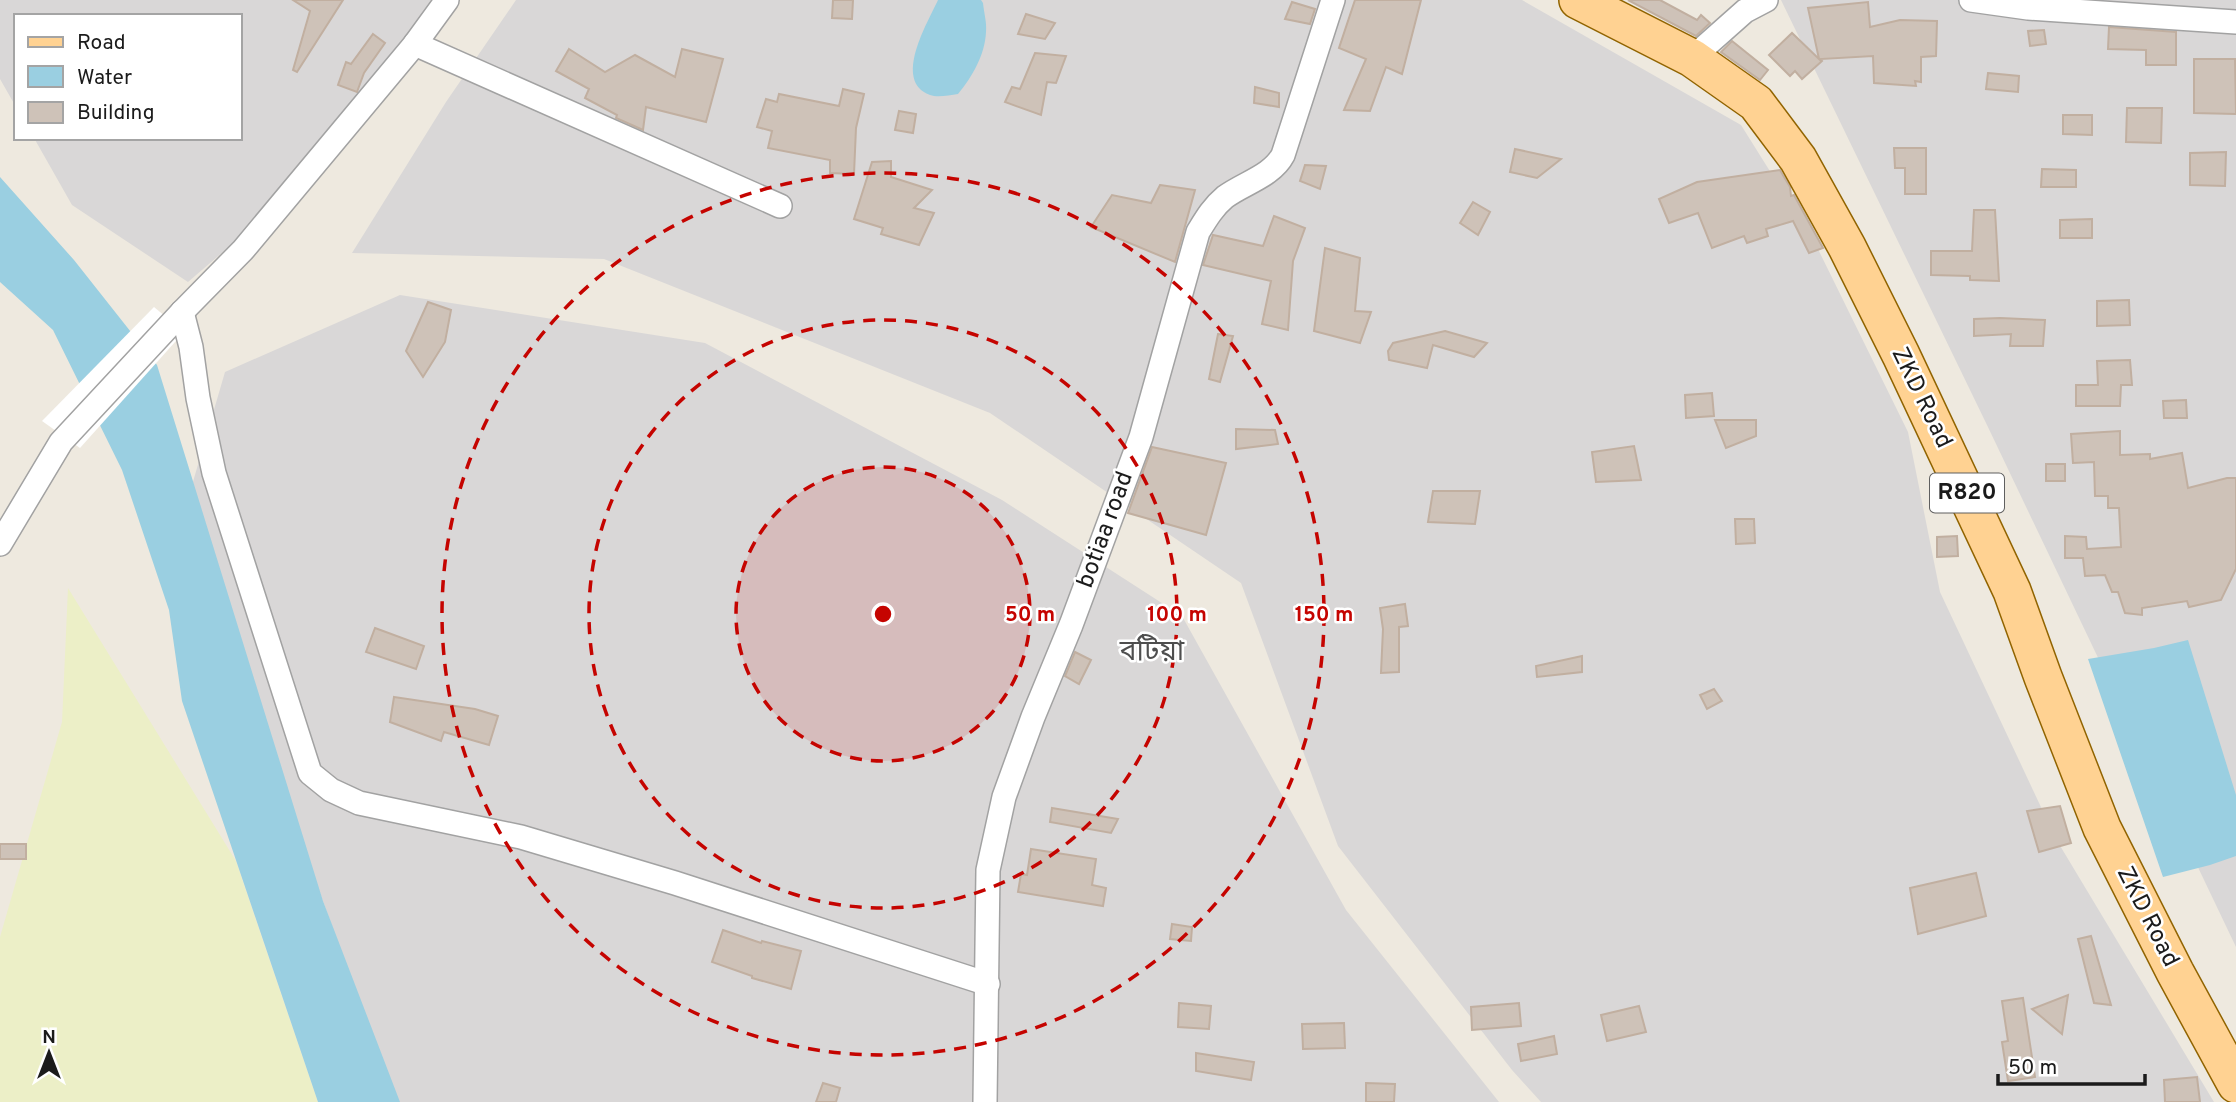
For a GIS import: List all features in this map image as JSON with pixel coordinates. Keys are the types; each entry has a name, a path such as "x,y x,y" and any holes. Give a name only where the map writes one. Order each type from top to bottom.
{"main road":[{"name":"ZKD Road","path":"1578,0 1692,58 1756,103 1798,159 1847,247 2012,591 2102,828 2175,972 2225,1039 2236,1084"}],"street":[{"path":"0,544 61,442 243,250 415,44 447,0"},
{"name":"botiaa road","path":"985,1102 988,870 1004,797 1141,437 1198,232 1220,202 1278,165 1333,0"},
{"path":"1692,58 1745,11 1766,0"},
{"path":"1971,0 2028,8 2236,22"},
{"path":"415,44 780,206"},
{"path":"182,312 214,474 310,773 331,790 359,803 521,837 988,984"}],"shaded area":[{"path":"0,0 441,0 330,160 188,282 72,205 35,140 242,140 242,14 14,14 14,104 0,79"},
{"path":"516,0 1522,0 1741,125 1815,243 1908,432 1940,592 2056,839 2214,1102 1541,1102 1512,1070 1338,846 1241,583 990,413 604,259 352,253 446,102"},
{"path":"1781,0 2236,0 2236,947 1987,425"},
{"name":"বটিয়া","path":"400,295 705,343 1002,500 1182,616 1346,910 1499,1102 396,1102 183,516 225,372"}],"green space":[{"path":"68,588 236,861 318,1102 0,1102 0,937 62,722"}],"water":[{"path":"938,0 981,0 983,3 985,41 977,65 958,94 930,95 919,88 914,77 916,50"},
{"path":"0,177 74,260 157,365 323,901 400,1102 318,1102 182,701 169,610 122,470 53,330 0,282"},
{"path":"2188,640 2236,795 2236,856 2163,877 2088,659"}],"pier":[{"path":"154,307 184,332 80,448 42,421"}],"building":[{"path":"293,0 343,0 297,72 293,70 310,11"},
{"path":"833,0 853,0 852,19 832,18"},
{"path":"1355,0 1421,0 1402,74 1386,67 1370,111 1344,110 1366,59 1339,48"},
{"path":"1628,0 1660,0 1697,20 1701,15 1710,23 1696,36"},
{"path":"1292,2 1315,9 1310,24 1285,19"},
{"path":"1868,2 1870,27 1900,20 1937,21 1936,56 1921,57 1921,82 1915,81 1916,86 1874,83 1873,56 1820,59 1822,61 1802,79 1795,71 1790,76 1769,55 1792,33 1819,59 1808,8"},
{"path":"1026,14 1055,23 1045,39 1018,34"},
{"path":"2109,27 2176,32 2176,65 2146,65 2146,50 2108,49"},
{"path":"2044,30 2046,44 2030,46 2028,31"},
{"path":"373,34 385,43 364,73 357,92 338,85 346,62 351,64"},
{"path":"1732,41 1768,70 1760,80 1721,52"},
{"path":"569,49 605,72 635,55 675,77 682,49 723,59 706,122 646,107 643,130 616,118 617,115 585,98 589,89 556,71"},
{"path":"1035,53 1066,56 1056,83 1047,82 1041,115 1005,102 1012,87 1020,89"},
{"path":"2194,59 2235,59 2236,114 2194,113"},
{"path":"1988,73 2019,76 2018,92 1986,89"},
{"path":"1255,87 1279,93 1279,107 1254,103"},
{"path":"843,89 864,94 856,128 854,174 830,173 830,160 768,148 772,131 757,127 766,99 777,102 779,94 839,106"},
{"path":"2127,108 2162,108 2161,143 2126,142"},
{"path":"899,111 916,114 913,133 895,130"},
{"path":"2063,115 2092,115 2092,135 2063,134"},
{"path":"1894,148 1926,148 1926,194 1905,194 1905,168 1895,168"},
{"path":"1515,149 1561,159 1537,178 1510,172"},
{"path":"2226,152 2225,186 2190,185 2190,153"},
{"path":"891,161 891,177 932,190 914,208 934,213 919,245 881,234 883,228 854,219 872,162"},
{"path":"1305,165 1326,166 1320,189 1300,181"},
{"path":"2042,169 2076,170 2076,187 2041,187"},
{"path":"1780,170 1790,187 1791,196 1794,195 1823,248 1809,253 1793,221 1766,229 1768,236 1747,243 1744,236 1712,248 1698,213 1669,223 1659,199 1697,182"},
{"path":"1160,185 1195,190 1175,262 1091,227 1112,195 1151,203"},
{"path":"1473,202 1490,212 1478,235 1460,223"},
{"path":"1974,210 1995,210 1999,281 1970,280 1970,276 1931,275 1931,251 1972,251"},
{"path":"1274,216 1305,228 1293,261 1288,330 1262,324 1271,281 1203,265 1213,235 1263,246"},
{"path":"2092,219 2092,238 2060,238 2060,220"},
{"path":"1325,248 1360,258 1355,311 1371,312 1360,343 1314,331"},
{"path":"2129,300 2130,325 2097,326 2097,301"},
{"path":"428,302 451,310 445,342 423,377 406,351"},
{"path":"1974,319 2045,320 2043,346 2010,346 2011,334 1974,336"},
{"path":"1445,331 1487,343 1474,357 1433,345 1427,368 1389,360 1388,351 1393,343"},
{"path":"1218,334 1233,336 1220,382 1209,379"},
{"path":"2130,360 2132,385 2121,385 2120,406 2076,406 2076,385 2098,385 2097,361"},
{"path":"1712,393 1714,416 1686,418 1685,395"},
{"path":"2186,400 2187,418 2164,418 2163,401"},
{"path":"1715,420 1756,420 1756,436 1726,448"},
{"path":"1236,429 1275,430 1278,444 1236,449"},
{"path":"2120,431 2120,455 2150,454 2150,459 2182,453 2188,488 2236,478 2236,569 2221,600 2189,607 2187,601 2142,608 2142,615 2125,613 2118,592 2112,592 2105,575 2085,576 2083,558 2065,558 2065,536 2086,537 2087,549 2121,547 2119,508 2108,508 2108,496 2095,496 2094,462 2073,463 2071,434"},
{"path":"1634,446 1641,480 1596,482 1592,452"},
{"path":"1152,447 1226,463 1206,535 1128,513"},
{"path":"2046,464 2065,464 2065,481 2046,481"},
{"path":"1433,491 1480,491 1475,524 1428,522"},
{"path":"1735,519 1754,519 1755,543 1736,544"},
{"path":"1957,536 1958,556 1937,557 1937,537"},
{"path":"1405,604 1408,626 1399,627 1399,672 1381,673 1383,629 1380,608"},
{"path":"375,628 424,646 416,669 366,652"},
{"path":"1075,652 1091,660 1079,684 1065,676"},
{"path":"1582,656 1582,672 1537,677 1536,666"},
{"path":"1714,689 1722,701 1707,709 1700,695"},
{"path":"394,697 475,709 498,716 489,745 444,732 441,741 390,722"},
{"path":"2060,806 2071,843 2039,852 2027,811"},
{"path":"1052,808 1118,819 1111,833 1050,822"},
{"path":"0,844 26,844 26,859 0,859"},
{"path":"1031,849 1096,859 1092,885 1106,888 1103,906 1018,892 1021,874 1027,875"},
{"path":"1976,873 1986,916 1918,934 1910,888"},
{"path":"1172,924 1192,927 1191,941 1170,939"},
{"path":"723,930 761,943 762,941 801,951 791,989 752,978 712,962"},
{"path":"2091,936 2111,1005 2094,1003 2078,939"},
{"path":"2068,995 2062,1034 2032,1009"},
{"path":"2023,998 2035,1077 2008,1081 2002,1042 2008,1041 2002,1001"},
{"path":"1179,1003 1211,1006 1209,1029 1178,1027"},
{"path":"1519,1003 1521,1026 1472,1030 1471,1007"},
{"path":"1639,1006 1646,1032 1607,1041 1601,1015"},
{"path":"1344,1023 1345,1048 1303,1049 1302,1024"},
{"path":"1554,1036 1557,1054 1521,1061 1518,1044"},
{"path":"1196,1053 1254,1062 1251,1080 1196,1071"},
{"path":"2197,1077 2200,1102 2165,1102 2164,1080"},
{"path":"823,1083 840,1088 836,1102 816,1102"},
{"path":"1366,1083 1395,1084 1394,1102 1366,1102"}],"district":[{"name":"বটিয়া","path":"1152,653"}]}
